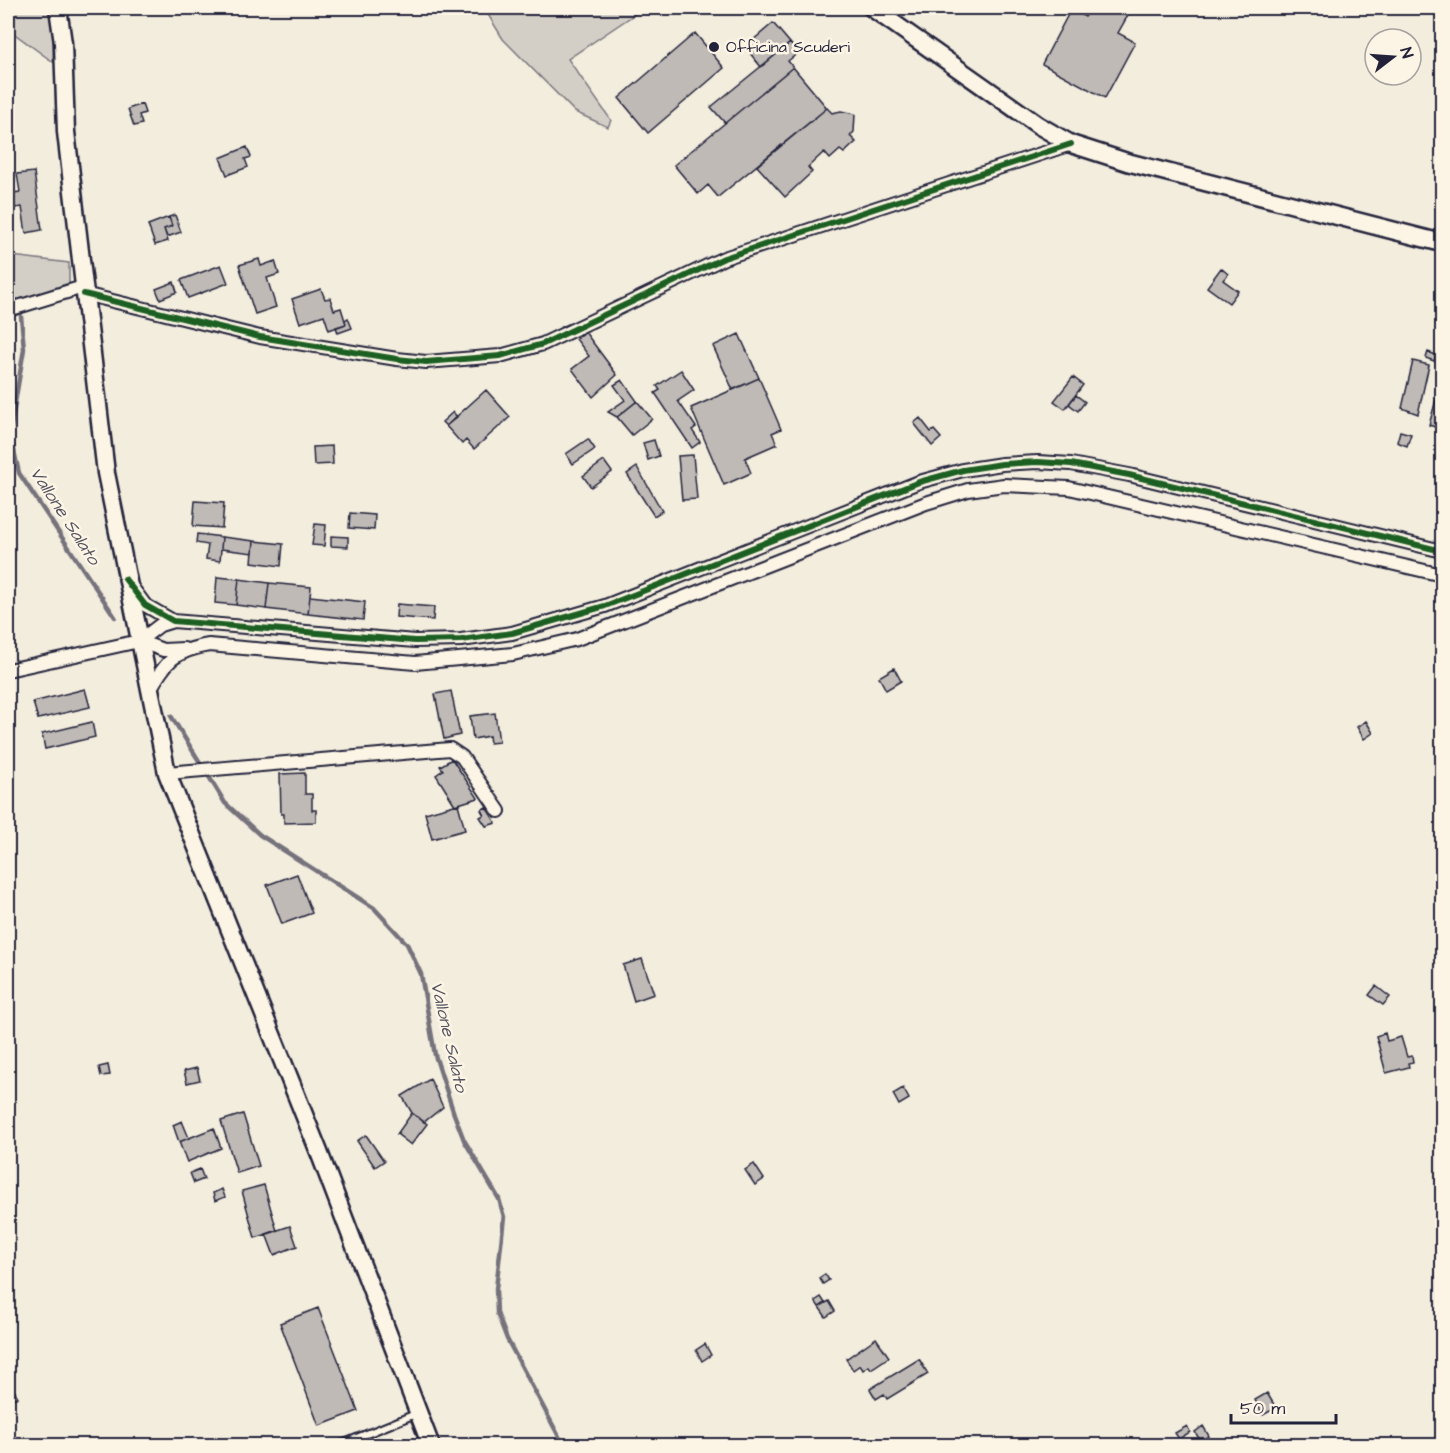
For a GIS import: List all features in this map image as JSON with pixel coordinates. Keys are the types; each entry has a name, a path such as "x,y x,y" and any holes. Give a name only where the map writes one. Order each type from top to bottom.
{"main road":[{"path":"58,8 63,43 66,132 106,473 125,579 166,773 319,1152 431,1446"},
{"path":"872,8 1038,124 1071,144 1127,162 1443,243"}],"street":[{"path":"8,310 83,291 260,337 397,359 426,362 500,356 543,344 724,258 1071,144"},
{"path":"8,670 139,640 160,625 173,621 415,641 461,640 512,633 605,606 919,482 963,470 1038,462 1071,464 1128,476 1443,551"},
{"path":"139,640 163,650 209,645 415,663 513,654 586,635 926,503 968,490 1004,485 1069,488 1125,499 1443,575"},
{"path":"125,579 145,605 173,621"},
{"path":"148,692 159,673 184,649"},
{"path":"166,773 450,749 462,757 499,811"}],"lane":[{"path":"337,1446 419,1413"}],"shaded area":[{"path":"8,8 49,8 53,33 53,62 8,29"},
{"path":"484,8 644,8 568,59 611,120 608,127 575,112 503,39"},
{"path":"8,254 69,263 69,283 8,304"}],"building":[{"path":"1090,8 1132,8 1118,33 1135,42 1105,98 1042,64 1071,9 1085,17"},
{"path":"773,23 790,43 761,67 745,47"},
{"path":"695,33 724,68 648,133 619,98"},
{"path":"790,43 798,53 788,61 793,67 725,123 711,107"},
{"path":"793,67 827,108 718,197 708,185 698,194 674,165"},
{"path":"142,104 145,113 139,115 142,124 134,126 128,109"},
{"path":"827,108 832,113 841,111 855,114 854,132 850,136 856,142 844,153 840,150 830,159 824,152 808,167 812,172 785,197 757,166"},
{"path":"247,147 251,157 245,159 248,167 227,175 220,158"},
{"path":"34,172 42,230 26,233 22,207 15,208 13,193 20,192 17,174"},
{"path":"175,215 181,232 167,237 164,229 172,226 169,217"},
{"path":"169,217 172,226 164,229 168,241 155,245 148,225"},
{"path":"259,259 261,266 275,261 279,274 267,278 276,307 255,314 239,265"},
{"path":"221,265 228,283 188,298 181,280"},
{"path":"1221,268 1228,274 1223,280 1238,291 1229,303 1207,287"},
{"path":"174,282 177,292 160,299 156,289"},
{"path":"321,289 325,299 330,298 334,310 341,308 346,324 329,330 324,315 300,323 292,299"},
{"path":"348,318 352,328 338,333 336,327 346,324 345,320"},
{"path":"585,332 617,375 593,397 572,369 589,356 576,339"},
{"path":"739,334 759,378 733,390 713,346"},
{"path":"1428,352 1436,355 1434,361 1426,358"},
{"path":"1413,361 1429,365 1418,414 1402,408"},
{"path":"681,370 694,390 678,401 696,427 692,430 700,442 692,448 655,393 660,390 657,386"},
{"path":"1073,377 1083,385 1065,409 1054,401"},
{"path":"759,378 781,429 772,433 777,444 745,458 751,473 724,485 691,408"},
{"path":"1442,378 1442,411 1438,428 1429,425"},
{"path":"622,380 637,401 617,417 608,412 625,400 614,385"},
{"path":"486,390 510,417 474,449 466,440 462,444 446,426"},
{"path":"1076,395 1085,402 1078,411 1069,404"},
{"path":"637,401 652,419 632,435 617,417"},
{"path":"453,412 457,417 446,426 442,422"},
{"path":"920,418 931,432 934,430 941,438 932,446 914,423"},
{"path":"1400,431 1411,434 1407,446 1397,442"},
{"path":"588,439 595,449 573,464 566,454"},
{"path":"654,440 659,456 648,460 643,443"},
{"path":"332,446 333,464 314,465 313,447"},
{"path":"693,455 697,499 682,500 678,456"},
{"path":"604,461 612,472 591,487 583,476"},
{"path":"637,467 662,511 654,516 627,474"},
{"path":"195,501 224,503 222,528 193,526"},
{"path":"350,513 375,515 374,530 349,528"},
{"path":"315,524 326,525 324,546 312,545"},
{"path":"197,534 222,537 220,561 206,559 208,545 196,543"},
{"path":"331,536 348,537 348,547 331,546"},
{"path":"222,537 254,541 253,553 221,549"},
{"path":"254,541 283,544 281,566 252,562"},
{"path":"217,577 239,579 236,605 215,603"},
{"path":"239,579 269,583 266,609 236,605"},
{"path":"269,583 311,587 308,614 266,609"},
{"path":"310,596 365,602 363,620 308,614"},
{"path":"397,604 434,607 433,620 396,617"},
{"path":"894,668 901,681 886,690 879,677"},
{"path":"85,689 90,707 38,719 33,702"},
{"path":"451,691 460,735 444,739 435,694"},
{"path":"495,713 499,742 490,743 489,736 473,739 470,716"},
{"path":"1366,721 1373,733 1364,739 1357,727"},
{"path":"92,722 95,737 45,749 42,734"},
{"path":"452,759 478,798 455,805 436,775 443,770 440,766"},
{"path":"305,773 305,794 312,794 312,810 316,810 316,822 284,823 284,814 281,814 280,774"},
{"path":"458,804 465,830 432,839 425,813"},
{"path":"486,807 496,823 486,826 480,817 484,815 481,810"},
{"path":"297,874 312,913 282,924 267,885"},
{"path":"642,959 654,994 634,1001 623,965"},
{"path":"1376,986 1390,997 1383,1005 1369,995"},
{"path":"1385,1033 1387,1041 1401,1037 1407,1057 1412,1056 1413,1062 1408,1063 1409,1067 1386,1073 1376,1036"},
{"path":"108,1065 110,1075 101,1076 99,1067"},
{"path":"197,1068 200,1080 187,1083 184,1071"},
{"path":"430,1079 443,1107 424,1122 412,1113 402,1096"},
{"path":"903,1088 909,1099 899,1105 893,1094"},
{"path":"412,1113 427,1124 411,1145 397,1134"},
{"path":"243,1114 259,1166 237,1173 221,1121"},
{"path":"182,1121 189,1138 179,1142 173,1125"},
{"path":"214,1128 221,1148 187,1162 179,1142"},
{"path":"366,1135 384,1161 375,1167 357,1141"},
{"path":"754,1164 764,1179 755,1185 745,1170"},
{"path":"200,1169 204,1179 194,1183 190,1173"},
{"path":"264,1185 277,1231 255,1238 242,1191"},
{"path":"222,1189 225,1197 215,1201 213,1193"},
{"path":"290,1226 297,1246 274,1255 266,1234"},
{"path":"825,1274 829,1280 823,1284 819,1278"},
{"path":"821,1297 825,1303 819,1307 815,1301"},
{"path":"829,1301 835,1311 826,1317 819,1307"},
{"path":"318,1308 358,1411 319,1426 280,1323"},
{"path":"876,1338 889,1357 871,1369 869,1366 863,1370 860,1365 853,1370 846,1359"},
{"path":"705,1344 711,1355 702,1361 696,1350"},
{"path":"919,1359 928,1374 887,1399 884,1394 876,1399 870,1389"},
{"path":"14,1390 18,1397 10,1400 8,1392"},
{"path":"1267,1393 1276,1408 1263,1415 1255,1400"},
{"path":"1187,1426 1190,1432 1179,1439 1175,1433"},
{"path":"1203,1426 1209,1436 1201,1442 1195,1432"}],"waterway":[{"name":"Vallone Salato","path":"8,294 16,300"},
{"name":"Vallone Salato","path":"21,316 24,349 10,433 19,473 115,617"},
{"name":"Vallone Salato","path":"171,716 201,764"},
{"name":"Vallone Salato","path":"208,775 225,803 260,835 374,908 407,944 421,974 435,1055 454,1114 464,1140 499,1199 504,1217 496,1289 497,1313 507,1339 564,1446"}],"cycle path":[{"path":"84,294 260,337 397,359 426,362 500,356 543,344 724,258 1071,144"},
{"path":"125,579 145,605 173,621 415,641 461,640 512,633 605,606 919,482 963,470 1002,464 1038,462 1071,464 1129,475 1442,551"}],"place":[{"name":"Officina Scuderi","path":"714,47"}]}
